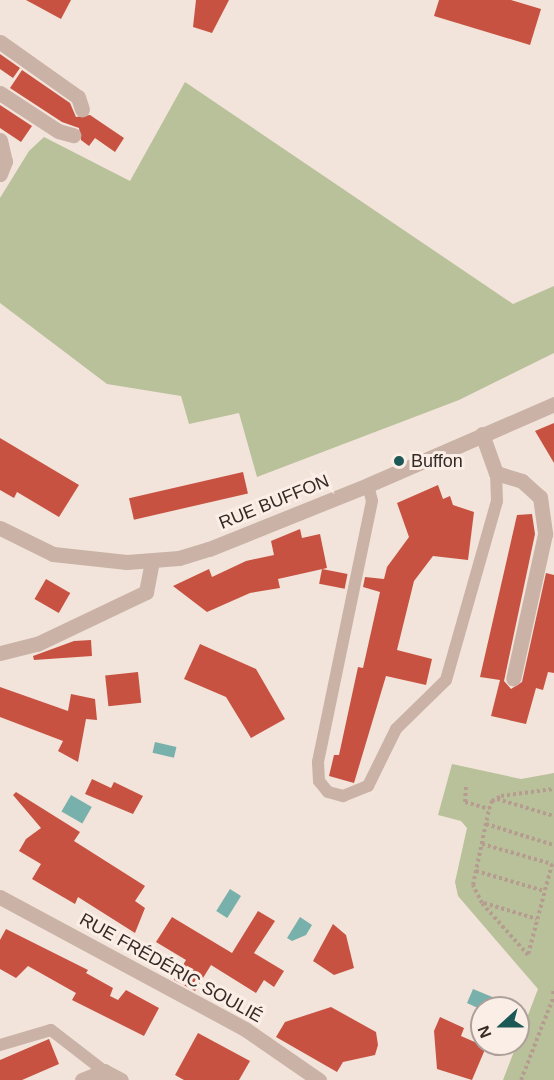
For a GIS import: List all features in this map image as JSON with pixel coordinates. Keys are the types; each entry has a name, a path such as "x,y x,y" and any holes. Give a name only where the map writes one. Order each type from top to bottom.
{"street":[{"path":"0,42 78,97 82,109"},
{"path":"0,93 58,131 73,135"},
{"path":"0,140 5,161 0,174"},
{"name":"RUE BUFFON","path":"0,528 53,554 152,562 209,549 368,485 554,404"},
{"path":"482,434 496,473 522,481 540,497 545,534 513,679"},
{"path":"0,653 38,644 146,592 152,562"},
{"name":"RUE FRÉDÉRIC SOULIÉ","path":"0,897 245,1029 319,1080"},
{"path":"82,1080 104,1071 121,1080"}],"lane":[{"path":"368,485 372,501 318,762 319,781 328,792 343,796 368,786 396,729 446,680 496,501 496,473"},
{"path":"0,1045 51,1030 104,1071"}],"path":[{"path":"466,787 465,802 489,809"},
{"path":"482,844 552,864 528,955 482,903 472,885 489,809 497,799 554,789"},
{"path":"497,799 554,816"},
{"path":"486,824 554,845"},
{"path":"476,871 545,891"},
{"path":"482,903 537,919"},
{"path":"521,1080 554,988"}],"green space":[{"path":"185,82 513,304 554,286 554,353 459,400 257,477 239,413 189,424 181,396 107,384 0,303 0,198 29,151 44,137 130,181"},
{"path":"452,764 521,779 554,773 554,1080 503,1080 512,1056 530,1056 530,1010 538,989 458,896 455,882 467,828 461,821 438,815"}],"water":[{"path":"155,742 176,747 174,758 153,753"},
{"path":"71,795 92,807 82,823 62,811"},
{"path":"230,889 241,896 227,918 216,911"},
{"path":"300,917 312,925 306,935 292,941 287,938"},
{"path":"473,989 490,996 470,996"}],"building":[{"path":"26,0 71,0 61,19"},
{"path":"196,0 229,0 212,33 193,27"},
{"path":"439,0 511,0 541,9 530,45 434,16"},
{"path":"0,54 20,68 13,78 0,69"},
{"path":"22,70 70,103 76,117 90,115 124,138 115,152 95,138 89,146 81,140 79,128 62,122 10,88"},
{"path":"0,105 32,126 21,142 0,128"},
{"path":"554,423 554,463 535,431"},
{"path":"0,438 79,485 59,517 17,492 14,498 0,490"},
{"path":"243,472 248,493 134,520 129,498"},
{"path":"438,485 443,499 450,496 453,505 474,512 468,560 433,556 414,581 397,650 432,659 426,685 386,676 354,783 329,776 334,755 339,755 358,667 363,668 380,592 363,587 365,577 384,579 387,567 409,537 397,503"},
{"path":"532,514 535,534 504,681 511,689 522,682 546,573 554,575 554,673 548,672 543,690 536,688 526,724 491,716 500,680 480,677 517,515"},
{"path":"300,529 302,538 320,534 327,568 278,579 280,588 250,593 207,612 173,586 209,569 212,577 246,561 274,555 271,541"},
{"path":"322,569 348,574 345,589 319,584"},
{"path":"46,579 70,593 59,613 34,599"},
{"path":"91,640 92,656 34,660 33,656 74,641"},
{"path":"200,644 256,669 285,719 251,738 226,697 184,679"},
{"path":"138,672 141,703 108,706 105,675"},
{"path":"0,687 68,711 71,694 95,699 97,720 86,719 78,762 58,751 63,741 0,717"},
{"path":"92,779 111,788 114,782 143,796 133,814 85,794"},
{"path":"16,792 80,832 74,841 145,886 135,901 145,908 135,933 78,897 75,904 32,879 41,864 19,851 26,839 41,828 13,795"},
{"path":"258,911 275,921 254,953 284,971 274,987 264,980 256,993 211,965 195,991 174,980 186,960 156,942 172,917 232,953"},
{"path":"333,924 346,935 354,968 334,975 313,961"},
{"path":"6,929 88,970 86,973 113,988 110,996 118,1000 126,990 159,1008 144,1036 72,1000 76,993 28,966 16,978 0,969 0,940"},
{"path":"331,1007 376,1032 378,1045 375,1055 343,1062 337,1072 276,1037 285,1022"},
{"path":"440,1017 464,1028 461,1036 470,1040 470,1056 482,1056 472,1080 437,1069 434,1031"},
{"path":"198,1033 250,1061 239,1080 184,1080 175,1075"},
{"path":"49,1039 59,1064 22,1080 0,1080 0,1060"}],"place":[{"name":"Buffon","path":"399,461"}]}
